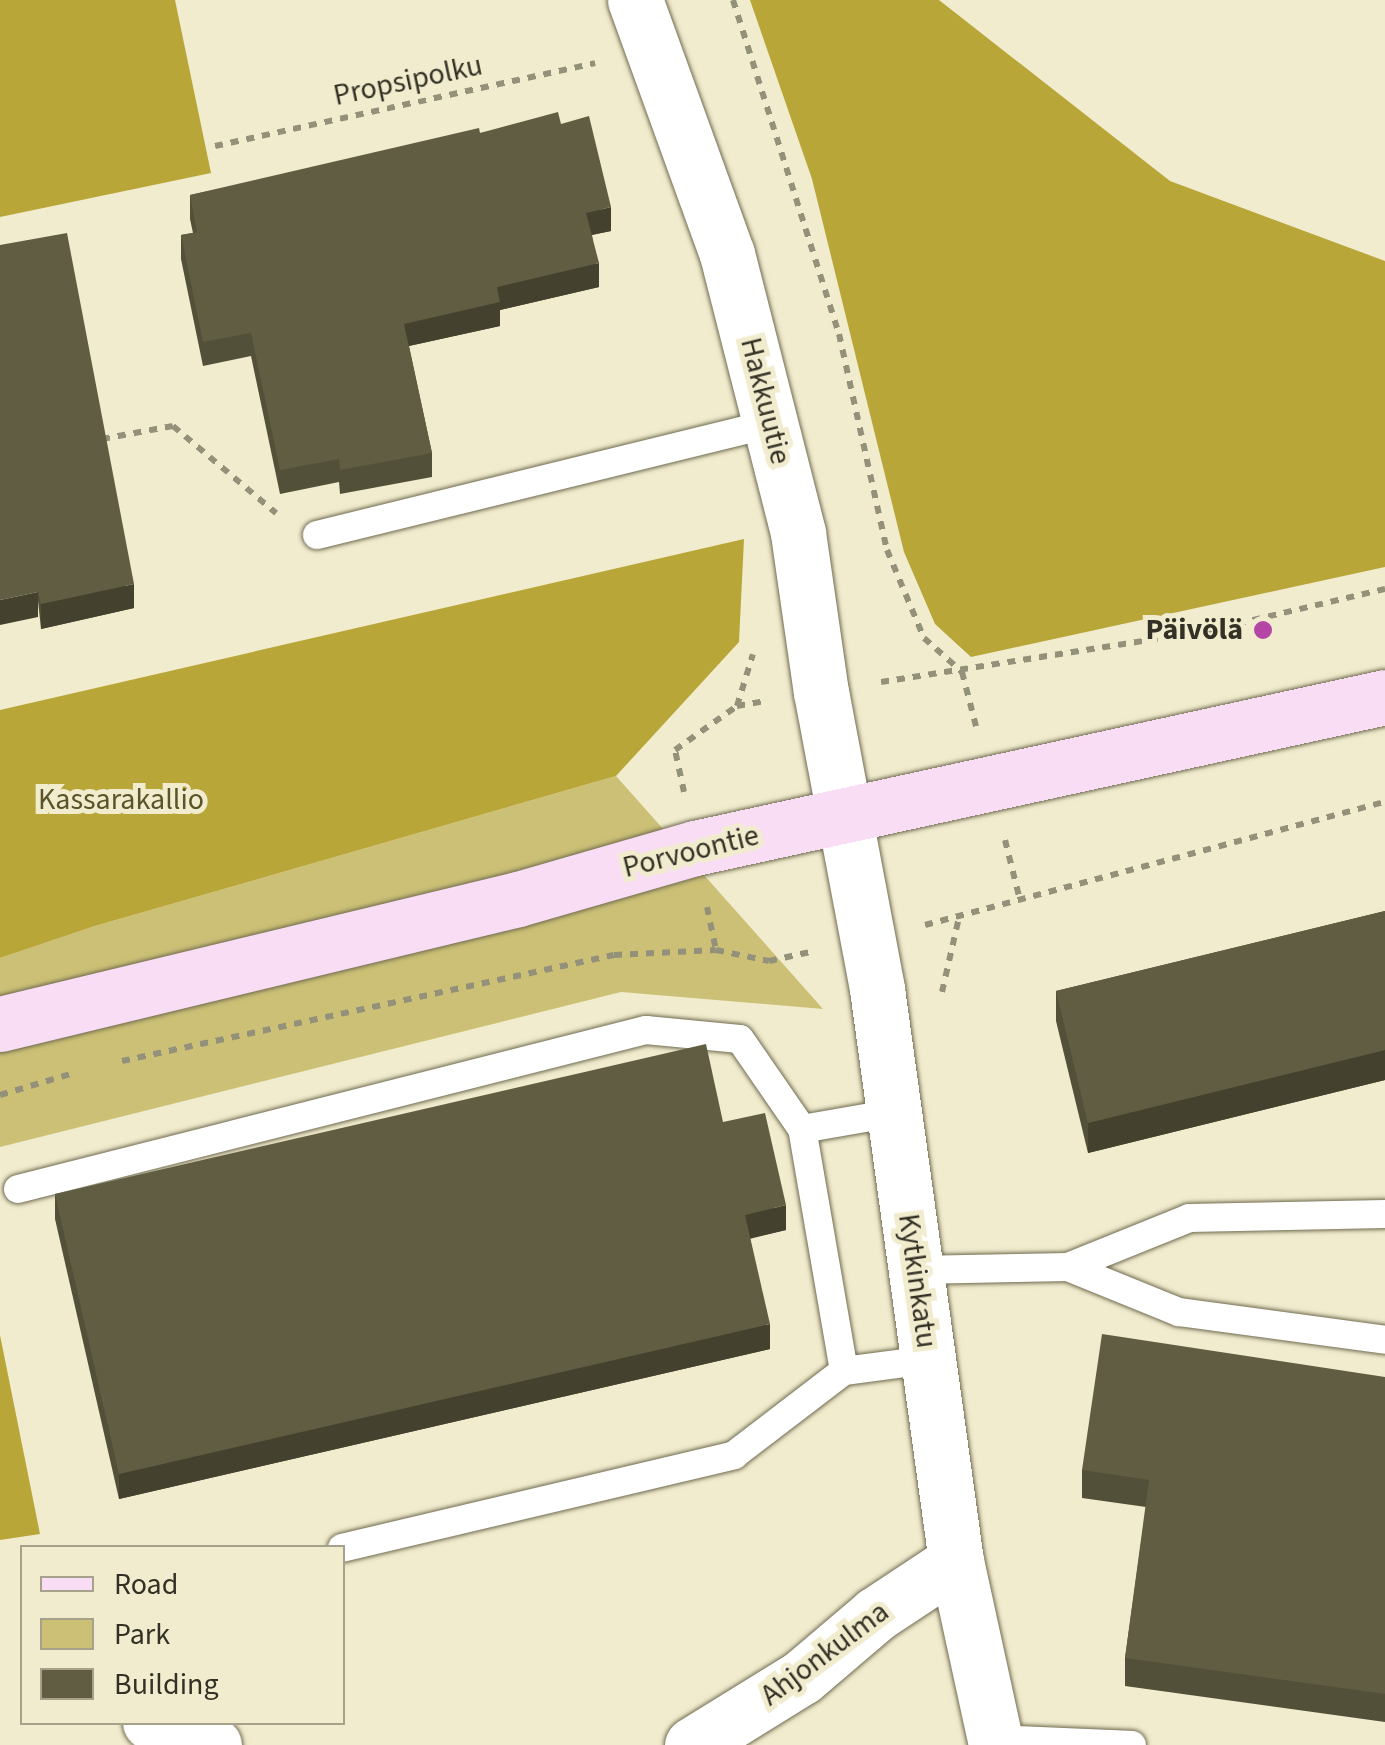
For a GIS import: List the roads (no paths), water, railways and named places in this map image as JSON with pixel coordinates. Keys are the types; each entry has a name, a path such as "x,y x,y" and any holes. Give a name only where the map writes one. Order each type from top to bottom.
{"street":[{"name":"Hakkuutie","path":"636,0 727,254 772,423 798,533 844,815"},
{"name":"Porvoontie","path":"0,1024 518,898 695,848 1385,697"},
{"name":"Kytkinkatu","path":"844,815 894,1113 956,1561 995,1742"},
{"name":"Ahjonkulma","path":"692,1745 802,1677 876,1614 956,1561"},
{"path":"158,1725 214,1745"}],"lane":[{"path":"317,535 772,423"},
{"path":"18,1189 646,1030 740,1039 802,1129 844,1371"},
{"path":"802,1129 894,1113"},
{"path":"915,1270 1068,1267 1189,1218 1385,1214"},
{"path":"1068,1267 1179,1312 1385,1340"},
{"path":"345,1547 734,1456 844,1371 928,1360"},
{"path":"995,1742 1132,1745"}],"place":[{"name":"Päivölä","path":"1263,630"}],"park label":[{"name":"Kassarakallio","path":"121,800"}]}
